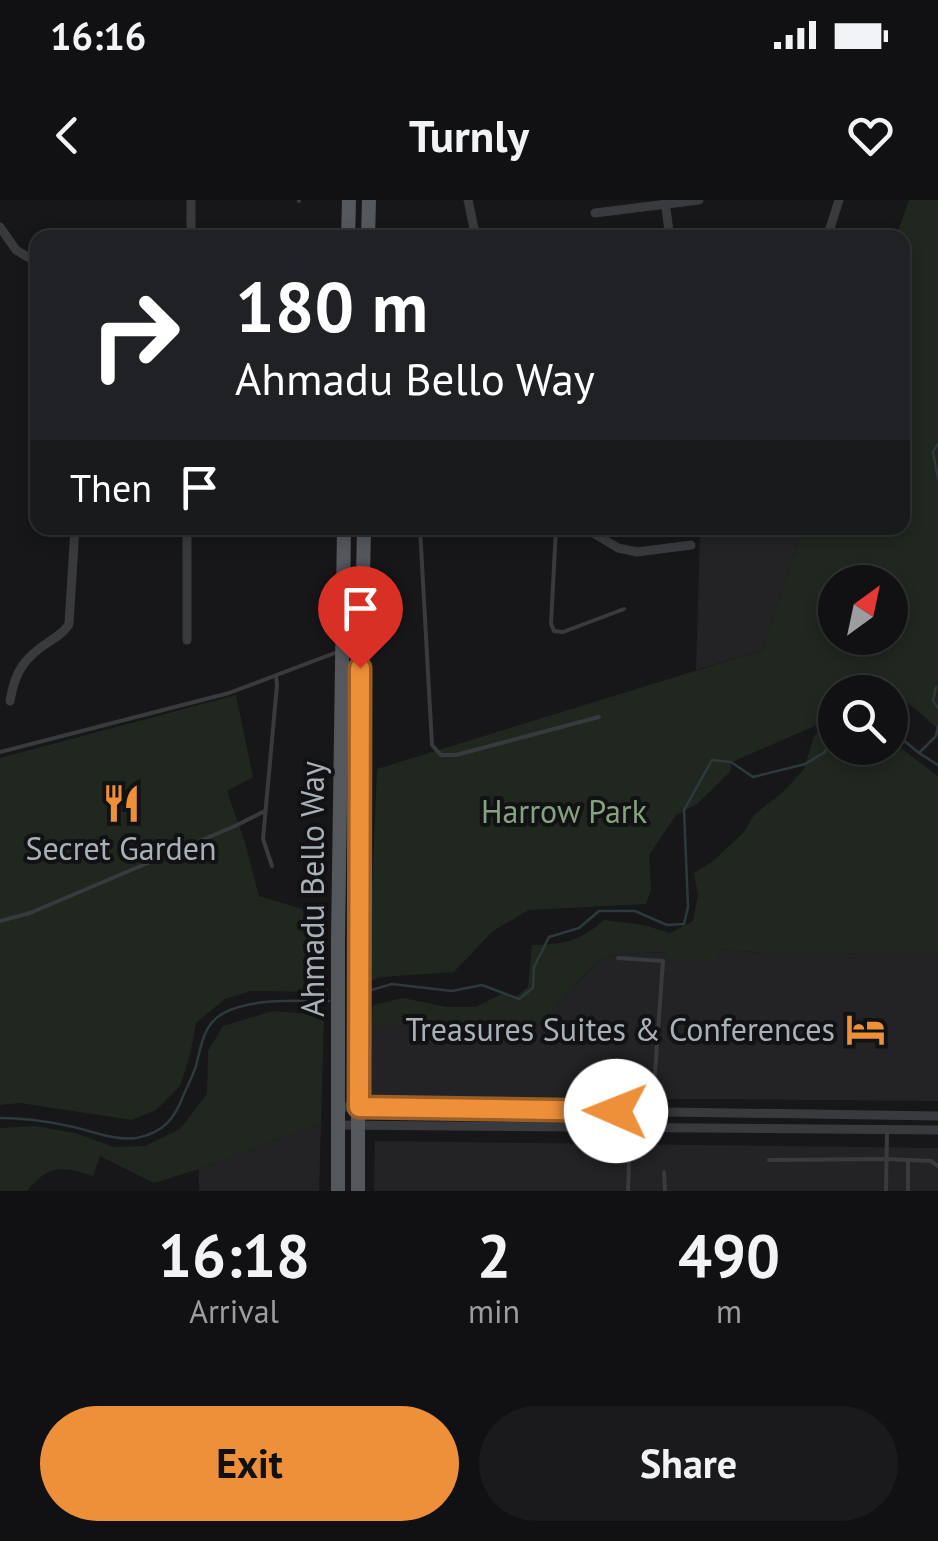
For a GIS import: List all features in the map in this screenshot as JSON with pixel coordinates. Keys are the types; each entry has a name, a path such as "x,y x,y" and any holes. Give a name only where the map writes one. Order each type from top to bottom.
{"main road":[{"path":"348,230 349,200"},
{"path":"368,230 369,200"},
{"name":"Ahmadu Bello Way","path":"338,1191 344,535"},
{"name":"Ahmadu Bello Way","path":"358,1191 364,535"}],"street":[{"path":"190,230 191,200"},
{"path":"468,200 474,230"},
{"path":"596,212 699,200"},
{"path":"830,230 839,200"},
{"path":"665,202 669,230"},
{"path":"0,227 16,250 30,258"},
{"path":"10,702 14,679 22,664 69,624 75,535"},
{"path":"187,640 188,535"},
{"path":"596,535 618,548 636,552 691,544"},
{"path":"339,1107 938,1116"},
{"path":"339,1125 938,1130"}],"lane":[{"path":"420,535 432,744 440,755 456,755 599,717"},
{"path":"556,535 551,624 554,631 562,632 624,609"},
{"path":"0,752 229,693 342,650"},
{"path":"272,866 263,840 276,676"},
{"path":"0,921 30,912 266,811"},
{"path":"618,958 664,962 651,1128"},
{"path":"628,1191 630,1129"},
{"path":"886,1191 887,1130"},
{"path":"769,1160 887,1159 931,1161 938,1166"},
{"path":"908,1160 908,1191"},
{"path":"664,1172 665,1191"}],"shaded area":[{"path":"700,535 801,535 763,650 696,670"},
{"path":"718,949 773,954 938,953 938,1101 370,1100 371,1025 537,1026 599,960 617,954 669,952 670,960 717,960"},
{"path":"321,1123 319,1191 199,1191 199,1169"},
{"path":"375,1141 938,1148 938,1191 374,1191"}],"green space":[{"name":"Harrow Park","path":"909,200 938,200 938,729 908,704 908,675 818,675 817,725 732,762 730,772 697,804 676,815 649,855 651,890 646,904 529,910 493,931 454,972 381,977 368,982 377,769 763,650 801,535 910,535 910,230 898,230"},
{"path":"236,695 253,777 227,791 259,896 326,916 328,992 251,991 225,999 196,1023 180,1086 156,1110 132,1120 20,1103 0,1105 0,758"},
{"path":"818,731 818,765 908,765 908,754 938,776 938,953 773,954 719,949 717,960 669,960 668,952 617,954 599,960 537,1026 371,1025 373,1005 403,998 447,1007 476,1007 503,993 513,999 528,987 532,945 571,940 604,920 670,933 693,921 698,895 694,873 744,832 754,815 804,769"},
{"path":"273,1011 324,1015 321,1123 154,1183 100,1156 93,1176 57,1170 42,1176 27,1191 0,1191 0,1128 35,1126 75,1133 114,1147 145,1146 180,1129 207,1094 208,1051 223,1026"}],"waterway":[{"path":"938,444 933,452 938,479"},
{"path":"936,687 933,701 938,708"},
{"path":"920,752 936,736 938,726"},
{"path":"908,744 938,765"},
{"path":"368,991 392,984 452,991 482,985 519,999 533,988 534,967 549,937 579,928 599,911 635,911 667,925 684,924 688,907 684,810 712,760 731,762 753,777 805,764 818,756"},
{"path":"0,1118 52,1123 119,1138 146,1136 167,1123 177,1110 205,1033 221,1014 266,1002 329,1001"}],"place":[{"name":"Secret Garden","path":"121,803"},
{"name":"Treasures Suites & Conferences","path":"865,1029"}],"route":[{"path":"360,668 359,1107 616,1111"}]}
